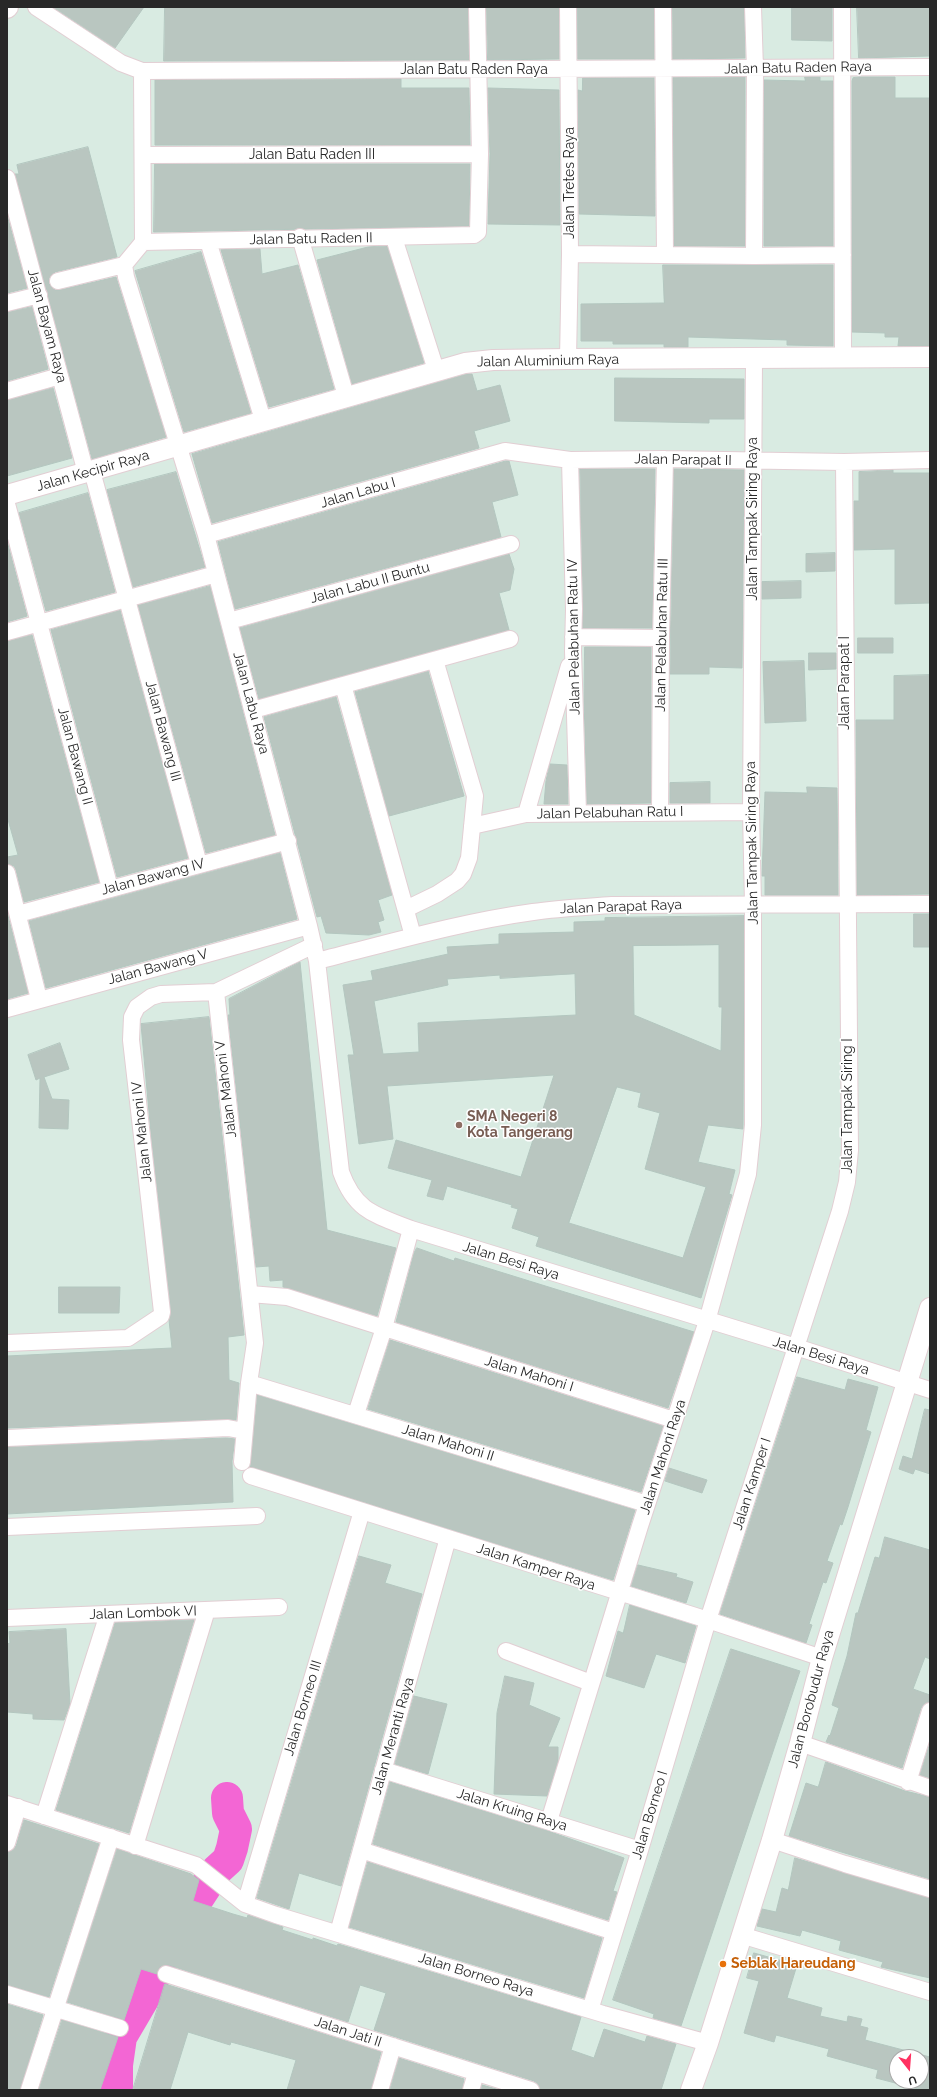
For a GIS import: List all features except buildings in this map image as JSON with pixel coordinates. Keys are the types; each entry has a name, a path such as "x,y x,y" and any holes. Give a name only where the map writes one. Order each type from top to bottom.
{"street":[{"name":"Jalan Batu Raden Raya","path":"36,7 121,63 142,71 930,67"},
{"path":"477,7 480,154"},
{"name":"Jalan Tretes Raya","path":"568,7 570,254 568,358"},
{"path":"663,7 665,255"},
{"path":"754,7 754,256"},
{"path":"842,7 843,357"},
{"path":"58,281 124,265 143,242 142,71"},
{"name":"Jalan Batu Raden III","path":"143,155 480,154"},
{"name":"Jalan Batu Raden II","path":"143,242 300,237 394,238 471,236 478,232 480,154"},
{"name":"Jalan Bayam Raya","path":"7,178 60,376 126,599"},
{"path":"300,237 346,396"},
{"path":"394,238 436,370"},
{"path":"208,241 263,420"},
{"path":"570,254 754,256 843,255"},
{"name":"Jalan Labu Raya","path":"124,265 126,277 206,535 288,841 317,961"},
{"path":"7,303 39,295"},
{"name":"Jalan Aluminium Raya","path":"178,446 263,420 465,363 494,360 568,358 754,359 930,357"},
{"name":"Jalan Tampak Siring Raya","path":"707,1321 748,1174 753,1125 753,904 750,812 754,359"},
{"path":"7,391 60,376"},
{"name":"Jalan Kecipir Raya","path":"7,496 178,446"},
{"name":"Jalan Labu I","path":"206,535 505,451 509,453"},
{"name":"Jalan Parapat II","path":"509,453 570,460 665,459 844,462 930,460"},
{"name":"Jalan Pelabuhan Ratu III","path":"660,812 661,638 665,459"},
{"name":"Jalan Pelabuhan Ratu IV","path":"570,460 578,813"},
{"name":"Jalan Parapat I","path":"844,462 847,905"},
{"name":"Jalan Bawang II","path":"7,504 110,888"},
{"name":"Jalan Labu II Buntu","path":"229,621 511,544"},
{"path":"7,632 216,574"},
{"name":"Jalan Bawang III","path":"126,599 199,864"},
{"path":"253,710 510,638"},
{"path":"526,814 573,644 661,638"},
{"path":"406,909 447,889 463,874 469,858 475,796 435,660"},
{"path":"343,685 413,936"},
{"name":"Jalan Pelabuhan Ratu I","path":"472,826 526,814 750,812"},
{"name":"Jalan Bawang IV","path":"18,914 288,841"},
{"path":"7,873 39,999"},
{"name":"Jalan Parapat Raya","path":"317,961 413,936 533,912 574,907 612,905 930,904"},
{"name":"Jalan Tampak Siring I","path":"796,1347 840,1211 849,1169 847,905"},
{"name":"Jalan Bawang V","path":"7,1009 309,926"},
{"path":"216,992 314,945"},
{"name":"Jalan Besi Raya","path":"317,961 341,1172 347,1187 355,1200 365,1209 379,1217 411,1229 707,1321 796,1347 930,1390"},
{"name":"Jalan Mahoni V","path":"216,992 255,1343 249,1383 237,1430 242,1462"},
{"name":"Jalan Mahoni IV","path":"7,1343 128,1338 160,1317 162,1312 131,1040 131,1020 137,1007 144,1001 156,996 216,992"},
{"path":"356,1414 384,1328 411,1229"},
{"path":"250,1294 287,1297 384,1328"},
{"name":"Jalan Borobudur Raya","path":"691,2090 708,2043 772,1840 800,1743 822,1658 930,1308"},
{"name":"Jalan Mahoni Raya","path":"549,1821 647,1504 707,1321"},
{"name":"Jalan Mahoni I","path":"384,1328 674,1420"},
{"name":"Jalan Kamper I","path":"708,1620 796,1347"},
{"name":"Jalan Mahoni II","path":"249,1383 356,1414 647,1504"},
{"path":"7,1438 237,1430"},
{"name":"Jalan Kamper Raya","path":"251,1476 708,1620 822,1658"},
{"name":"Jalan Borneo III","path":"239,1899 362,1511"},
{"path":"7,1527 257,1516"},
{"name":"Jalan Meranti Raya","path":"338,1933 448,1538"},
{"name":"Jalan Lombok VI","path":"7,1618 279,1607"},
{"path":"135,1846 207,1610"},
{"path":"44,1816 108,1614"},
{"name":"Jalan Borneo I","path":"590,2010 640,1850 708,1620"},
{"path":"506,1651 592,1683"},
{"path":"908,1782 930,1711"},
{"path":"800,1743 908,1782 930,1788"},
{"name":"Jalan Kruing Raya","path":"383,1770 640,1850"},
{"path":"7,1843 12,1806 196,1865 239,1899"},
{"path":"29,2090 111,1837"},
{"path":"772,1840 845,1864 930,1889"},
{"path":"361,1850 614,1932"},
{"name":"Jalan Borneo Raya","path":"239,1899 338,1933 590,2010 708,2043"},
{"path":"741,1935 930,1992"},
{"name":"Jalan Jati II","path":"166,1974 531,2090"},
{"path":"7,1994 120,2028"},
{"path":"380,2090 393,2046"},
{"path":"471,2090 476,2073"}],"waterway":[{"path":"117,2090 117,2065 121,2037 148,1991 169,1943 217,1870 228,1860 236,1829 228,1813 227,1798"}],"place":[{"name":"SMA Negeri 8 Kota Tangerang","path":"459,1125"},
{"name":"Seblak Hareudang","path":"723,1964"}]}
